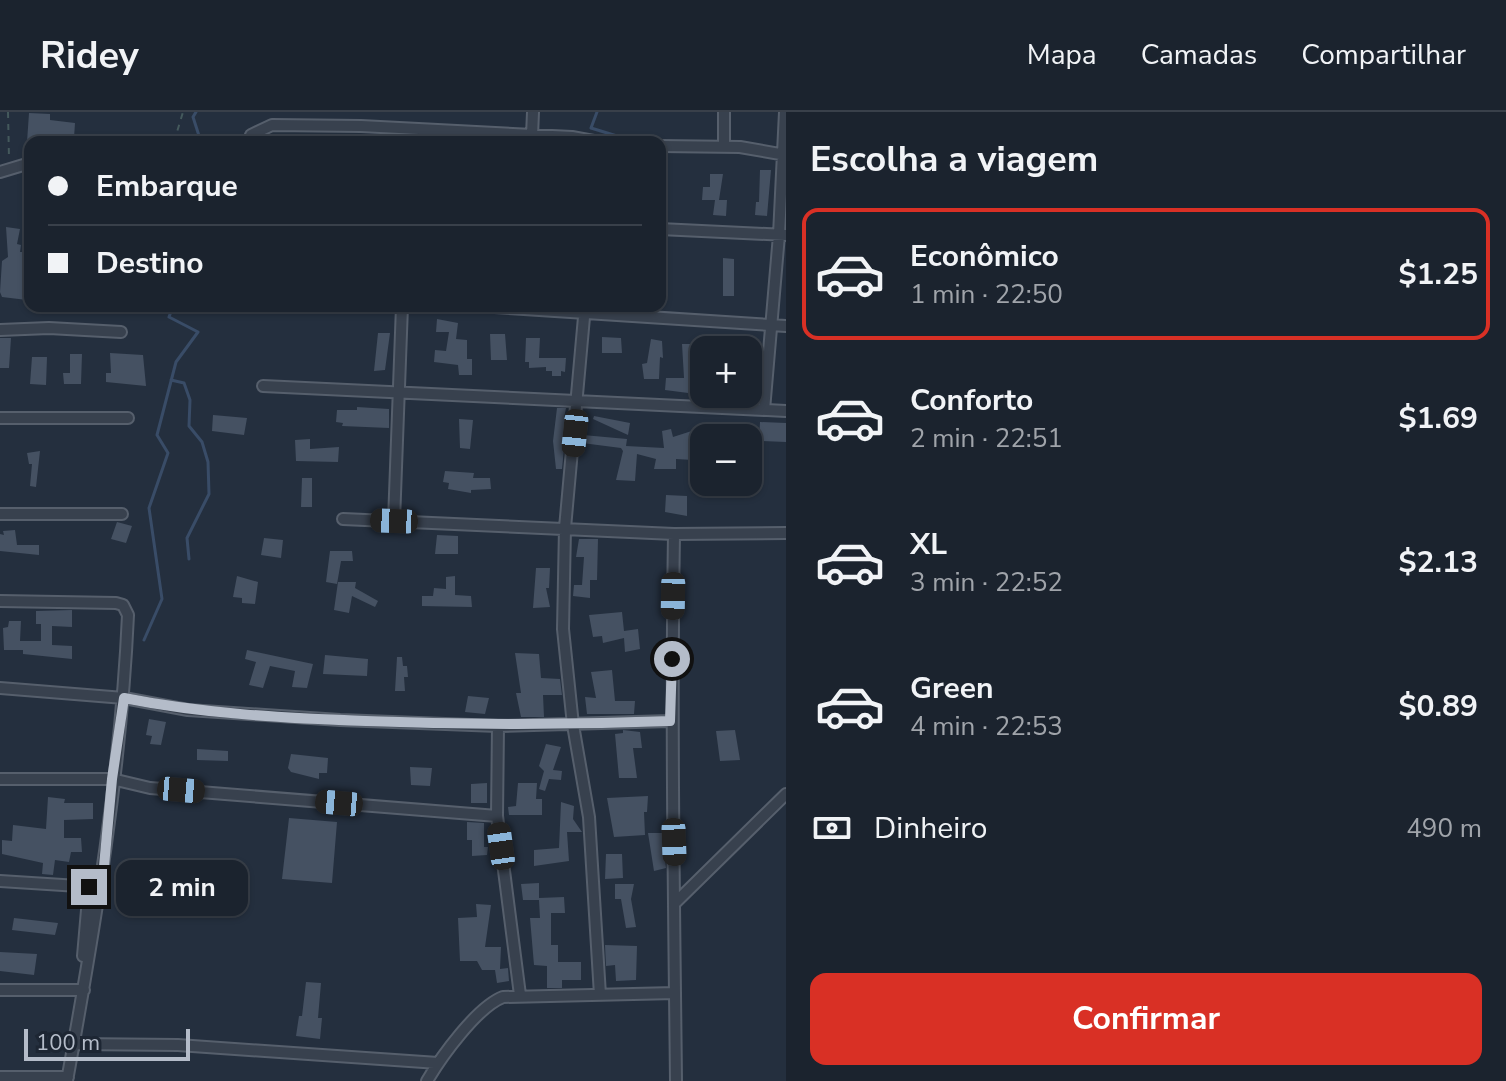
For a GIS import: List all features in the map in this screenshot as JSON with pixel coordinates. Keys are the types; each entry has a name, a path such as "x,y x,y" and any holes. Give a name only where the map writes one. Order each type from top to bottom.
{"street":[{"path":"251,136 272,125 361,126 532,136 533,112"},
{"path":"724,112 724,146"},
{"path":"764,410 783,235 785,112"},
{"path":"666,146 724,146 785,155"},
{"path":"4,172 24,165"},
{"path":"666,229 783,235"},
{"path":"394,521 402,312"},
{"path":"585,312 565,528 563,629 573,725 589,817 600,995"},
{"path":"620,312 786,326"},
{"path":"0,330 49,328 121,332"},
{"path":"263,386 786,411"},
{"path":"0,418 128,418"},
{"path":"0,514 122,514"},
{"path":"343,519 674,534 786,533"},
{"path":"674,534 670,721 676,902 676,1081"},
{"path":"0,601 123,605 128,615 124,698 112,779 102,888 81,990"},
{"path":"0,688 124,698 188,710 498,726 670,721"},
{"path":"498,726 497,816 520,995"},
{"path":"0,779 112,779 150,788 497,816"},
{"path":"676,902 786,794"},
{"path":"0,881 102,888"},
{"path":"0,1077 68,1079 81,990 89,887"},
{"path":"0,990 81,990"},
{"path":"427,1081 438,1063 489,1002 520,995 675,993"},
{"path":"74,1044 178,1045 438,1063"}],"path":[{"path":"4,172 11,150 8,112"},
{"path":"176,136 183,112"}],"building":[{"path":"29,113 50,114 50,120 75,123 74,136 27,136"},
{"path":"760,170 771,170 767,216 755,215 756,202 759,202"},
{"path":"710,174 723,174 719,200 727,200 726,216 713,215 715,200 702,200 703,187 710,187"},
{"path":"6,227 20,229 17,244 21,245 20,252 24,252 24,300 2,297 0,292 2,261 8,257"},
{"path":"723,258 734,259 734,296 723,296"},
{"path":"437,319 458,323 456,339 467,340 467,359 472,359 472,375 459,375 458,365 434,362 435,350 446,351 449,332 436,332"},
{"path":"378,333 390,333 385,370 374,371"},
{"path":"490,334 505,334 507,360 491,360"},
{"path":"602,337 621,338 622,353 602,353"},
{"path":"0,338 11,338 9,368 0,368"},
{"path":"526,338 540,338 539,358 566,358 565,372 561,371 561,376 552,376 552,371 546,371 546,367 529,368 529,362 525,362"},
{"path":"651,339 662,341 659,379 644,379 642,364 647,363"},
{"path":"682,344 690,344 690,393 665,390 666,378 684,378"},
{"path":"110,353 143,355 146,386 106,382 106,373 111,373"},
{"path":"70,354 82,354 81,384 64,384 63,373 70,373"},
{"path":"32,357 47,357 46,385 30,384"},
{"path":"357,407 389,409 389,428 342,426 343,423 336,422 337,410 357,410"},
{"path":"557,408 566,408 564,418 567,418 562,469 556,469 553,441"},
{"path":"213,415 247,418 244,435 212,431"},
{"path":"594,416 630,423 628,435 593,419"},
{"path":"459,419 473,420 470,449 460,448"},
{"path":"786,423 786,442 762,441 760,424"},
{"path":"671,429 673,437 690,432 690,460 676,459 676,469 654,469 656,459 637,454 635,481 616,480 623,451 621,448 582,443 583,435 627,439 626,446 664,448 662,431"},
{"path":"310,439 310,449 339,447 338,462 296,461 295,440"},
{"path":"40,451 36,487 30,486 32,464 29,464 27,453"},
{"path":"445,471 474,473 473,478 490,478 491,489 471,490 471,493 448,489 449,483 443,482"},
{"path":"302,478 312,478 312,507 301,507"},
{"path":"666,495 687,496 687,516 665,512"},
{"path":"117,522 132,526 126,543 111,539"},
{"path":"15,530 17,545 39,545 39,555 0,551 0,534"},
{"path":"437,535 458,536 458,554 435,554"},
{"path":"264,538 283,540 281,558 261,555"},
{"path":"579,539 598,539 597,580 590,580 590,598 573,596 574,585 582,585 584,557 576,557"},
{"path":"330,551 352,551 353,561 341,561 337,584 326,582"},
{"path":"536,568 550,568 549,588 546,588 550,607 533,608"},
{"path":"237,576 258,582 255,604 242,603 242,598 233,597"},
{"path":"455,576 455,595 471,596 472,607 422,606 422,596 433,596 434,588 446,589 446,577"},
{"path":"338,582 356,582 355,588 378,601 375,607 352,596 349,613 334,610"},
{"path":"72,610 72,627 52,626 52,645 72,646 72,659 23,654 23,650 4,650 3,628 8,627 9,621 21,621 20,641 41,641 41,624 36,624 36,611"},
{"path":"622,612 624,631 638,629 640,649 625,652 624,638 603,643 602,636 593,637 589,615"},
{"path":"247,650 313,664 307,688 292,687 295,671 270,666 263,688 249,685 256,662 245,659"},
{"path":"515,653 539,654 541,678 560,679 562,695 543,695 544,717 521,717 516,693 521,693"},
{"path":"325,655 368,659 367,676 323,674"},
{"path":"397,657 402,657 403,666 407,666 405,691 395,691"},
{"path":"612,670 615,701 635,701 634,714 587,714 585,697 596,698 591,672"},
{"path":"468,696 489,698 485,714 465,712"},
{"path":"149,719 166,722 161,745 150,744 152,736 146,735"},
{"path":"623,730 640,732 642,748 633,748 637,778 619,778 615,734 623,733"},
{"path":"735,730 740,760 720,761 716,731"},
{"path":"546,744 561,747 553,770 562,771 561,780 549,779 545,791 539,789 544,771 539,766"},
{"path":"197,749 228,751 228,761 197,760"},
{"path":"291,754 328,758 327,773 319,773 319,779 291,772 288,768"},
{"path":"410,767 432,768 430,786 411,785"},
{"path":"487,783 487,803 471,803 471,784"},
{"path":"518,783 537,783 536,799 542,799 542,815 509,815 508,807 516,806"},
{"path":"648,796 647,812 644,812 645,835 614,837 607,798"},
{"path":"48,797 65,799 64,803 93,803 93,819 64,820 64,838 81,838 82,852 71,852 69,862 55,860 53,875 42,874 43,863 2,854 2,840 12,841 13,825 46,829"},
{"path":"561,802 574,806 573,819 582,832 567,832 569,861 534,866 534,850 559,848"},
{"path":"289,818 337,822 332,883 282,879"},
{"path":"467,822 484,823 487,855 472,856 472,840 467,840"},
{"path":"648,833 662,833 666,868 654,871"},
{"path":"606,854 622,854 623,878 605,879"},
{"path":"539,883 539,898 564,897 565,913 551,913 551,945 558,945 558,962 581,962 581,980 562,980 562,988 547,988 547,966 534,965 530,918 540,918 539,900 523,900 521,884"},
{"path":"615,884 634,884 631,899 636,927 626,928 621,899 615,899"},
{"path":"476,904 491,905 485,947 501,947 500,969 508,968 509,981 497,983 495,970 482,970 477,961 460,961 458,918 477,917"},
{"path":"14,918 58,923 55,935 12,930"},
{"path":"605,945 637,946 636,980 616,981 615,965 606,966"},
{"path":"0,952 37,954 34,975 0,971"},
{"path":"306,982 321,983 320,1039 296,1036"}],"waterway":[{"path":"196,112 193,117 199,136"},
{"path":"597,112 591,128 617,136"},
{"path":"144,640 162,599 149,508 168,453 157,435 176,362 198,332 169,317 171,312"},
{"path":"171,380 184,383 190,400 189,426 202,442 208,462 209,494 187,538 189,559"}],"route":[{"path":"89,887 102,888 112,779 124,698 188,710 340,720 498,726 670,721 672,659"}]}
